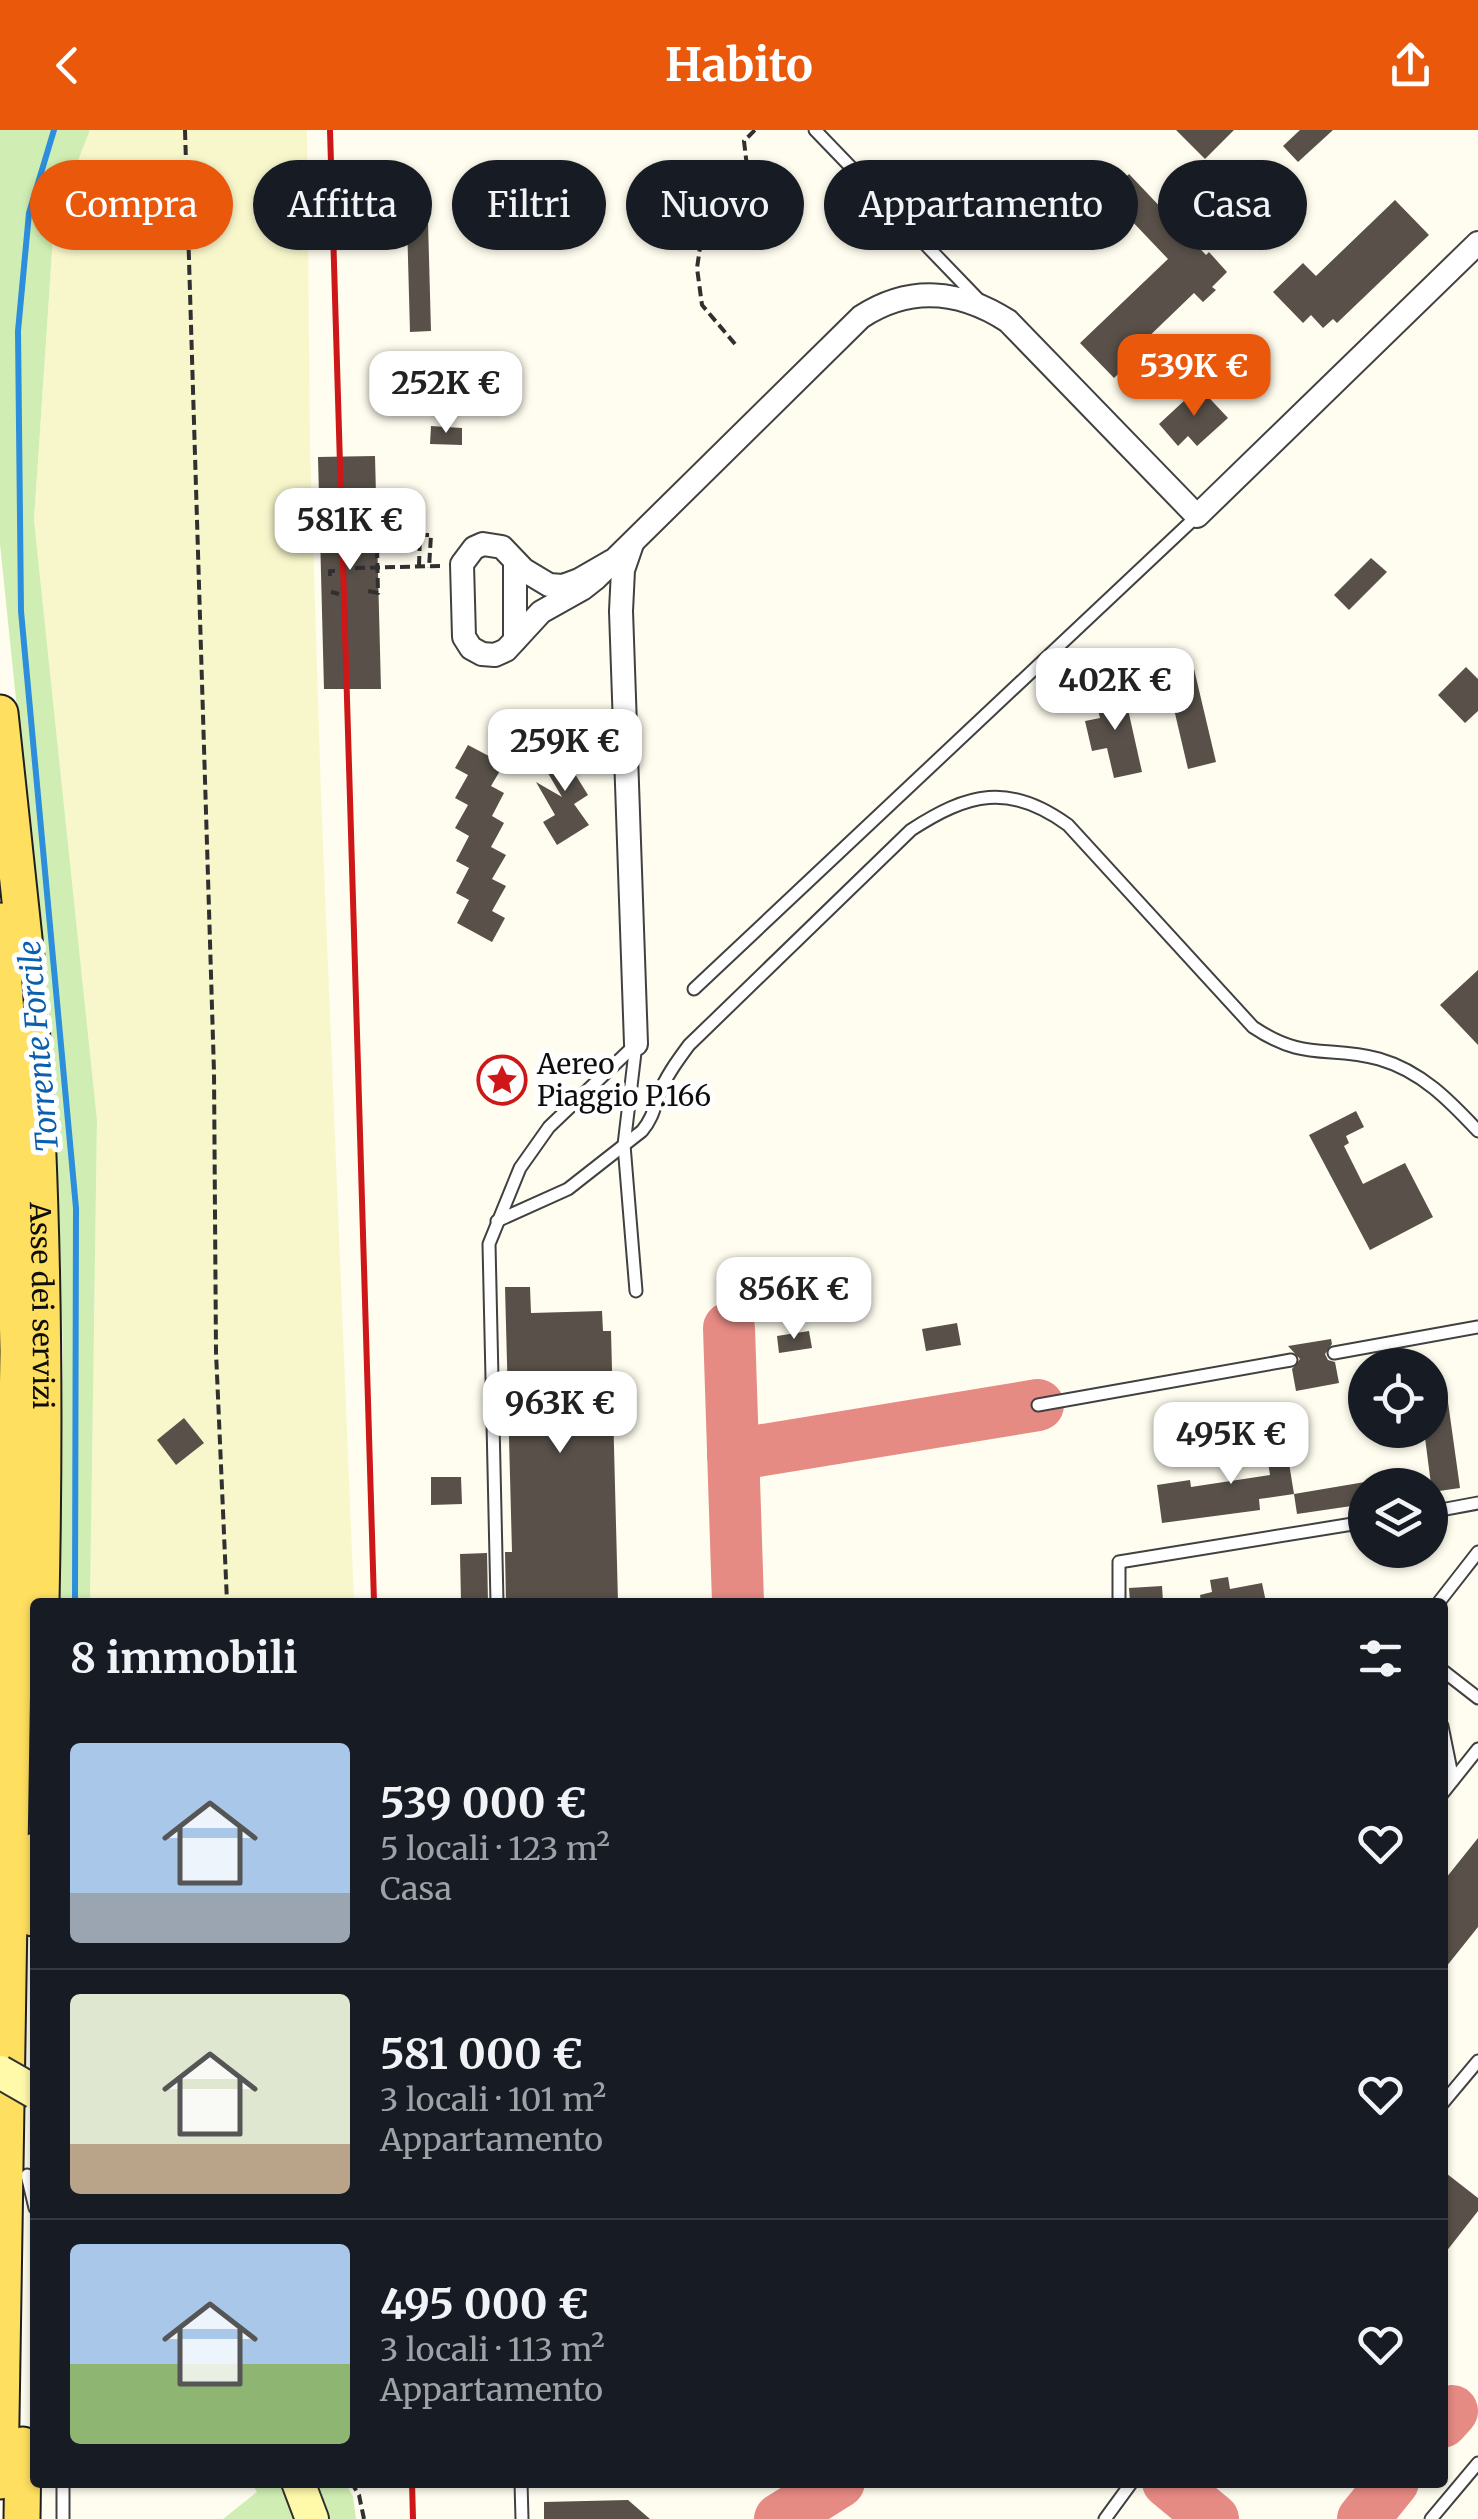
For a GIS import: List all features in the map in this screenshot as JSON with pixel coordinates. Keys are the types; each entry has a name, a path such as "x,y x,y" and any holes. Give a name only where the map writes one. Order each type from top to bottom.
{"main road":[{"name":"Asse dei servizi","path":"0,713 24,923 38,1123 44,1352 41,1598"},
{"name":"Asse dei servizi","path":"0,921 12,1124 18,1352 0,2481"},
{"path":"0,2072 30,2089"},
{"path":"22,2519 30,2228"},
{"path":"300,2488 312,2519"}],"street":[{"path":"612,561 563,586 536,580 502,547 483,544 474,548 462,564 464,637 471,648 482,654 495,655 506,650 542,612 582,589 612,561 846,330 874,308 894,300 939,294 985,306 1008,321 1197,516 1477,245"},
{"path":"633,540 624,570 622,611 636,1044"},
{"path":"515,562 515,640"}],"lane":[{"path":"816,130 985,306"},
{"path":"694,990 1197,516"},
{"path":"497,1221 568,1189 624,1145 652,1120 660,1093 689,1045 911,830 946,808 976,798 1018,799 1048,810 1068,825 1253,1027 1277,1043 1310,1052 1375,1058 1407,1068 1432,1085 1478,1131"},
{"path":"636,1044 624,1145 636,1291"},
{"path":"497,1598 489,1244 520,1168 549,1128 636,1044"},
{"path":"1334,1353 1478,1328"},
{"path":"1038,1405 1290,1360"},
{"path":"1448,1509 1475,1505"},
{"path":"1119,1598 1119,1562 1348,1525"},
{"path":"1442,1598 1478,1552"},
{"path":"1448,1675 1478,1698"},
{"path":"1448,1787 1478,1750"},
{"path":"1448,1753 1454,1780"},
{"path":"1448,2097 1478,2061"},
{"path":"1431,2519 1478,2463"},
{"path":"63,2519 64,2488"},
{"path":"521,2488 522,2519"},
{"path":"1105,2519 1128,2488"}],"path":[{"path":"185,130 226,1598"},
{"path":"735,344 702,305 698,268 702,234 749,184 744,141 754,130"},
{"path":"355,568 368,572 378,568 419,568 430,568 431,536 420,534 419,568"},
{"path":"330,550 329,546 338,546"},
{"path":"367,549 377,546 378,568 378,593 368,591"},
{"path":"330,576 330,571 338,571"},
{"path":"331,592 339,594"},
{"path":"355,2488 364,2519"}],"green space":[{"path":"0,130 90,130 78,160 30,160 30,250 52,250 34,520 97,1120 90,1598 58,1598 63,1352 51,1040 0,544"},
{"path":"90,130 307,130 307,160 253,160 253,250 308,250 321,794 354,1598 90,1598 97,1120 34,520 52,250 233,250 233,160 78,160"},
{"path":"255,2488 289,2488 301,2519 223,2519 257,2492"},
{"path":"315,2488 348,2488 356,2519 326,2519"}],"building":[{"path":"1176,130 1234,130 1205,159"},
{"path":"1300,130 1333,130 1300,160 1283,146"},
{"path":"1138,183 1158,205 1158,249 1138,228"},
{"path":"1395,200 1429,235 1337,323 1333,319 1323,328 1311,315 1303,323 1273,292 1303,263 1316,276"},
{"path":"408,250 429,250 431,331 410,332"},
{"path":"1159,250 1201,250 1206,255 1209,252 1227,272 1203,302 1194,293 1139,346 1144,350 1114,378 1080,343 1168,259"},
{"path":"1199,387 1228,418 1197,446 1188,436 1178,446 1159,424"},
{"path":"431,426 462,428 462,445 430,444"},
{"path":"375,456 381,689 324,689 318,457"},
{"path":"1371,558 1387,572 1349,610 1334,595"},
{"path":"1466,667 1478,679 1478,711 1465,723 1438,695"},
{"path":"1194,669 1216,762 1188,769 1166,675"},
{"path":"1123,687 1142,772 1114,778 1107,748 1092,751 1085,721 1100,718 1094,694"},
{"path":"575,744 588,766 575,774 588,795 574,804 589,825 557,845 543,822 555,815 536,782 562,797 542,763"},
{"path":"468,745 504,764 491,786 504,793 492,816 504,823 491,847 506,855 492,879 506,886 492,911 505,918 492,942 457,923 469,900 456,893 469,868 456,861 469,836 455,828 468,805 455,798 468,775 455,768"},
{"path":"1478,970 1478,1045 1440,1005"},
{"path":"1356,1111 1364,1127 1346,1136 1349,1143 1344,1146 1363,1184 1405,1163 1433,1217 1370,1250 1309,1135"},
{"path":"505,1287 530,1287 531,1313 602,1311 603,1331 611,1331 618,1598 506,1598 505,1552 512,1552"},
{"path":"957,1323 961,1345 926,1351 922,1329"},
{"path":"809,1331 812,1348 779,1353 777,1336"},
{"path":"1331,1339 1325,1354 1335,1362 1339,1383 1296,1391 1292,1369 1300,1359 1288,1346"},
{"path":"1448,1402 1460,1488 1448,1490 1448,1468 1429,1468 1426,1448 1448,1448"},
{"path":"184,1418 204,1443 176,1465 157,1440"},
{"path":"1282,1420 1294,1494 1259,1499 1260,1510 1162,1523 1157,1485 1190,1480 1191,1487 1270,1475 1262,1423"},
{"path":"431,1477 461,1477 462,1504 431,1505"},
{"path":"1348,1485 1348,1506 1297,1514 1294,1494"},
{"path":"487,1553 488,1598 461,1598 460,1554"},
{"path":"1228,1577 1230,1589 1262,1583 1265,1598 1200,1598 1212,1592 1210,1580"},
{"path":"1162,1586 1163,1598 1130,1598 1129,1588"},
{"path":"1478,1838 1478,1927 1448,1964 1448,1876"},
{"path":"1448,2175 1478,2198 1478,2211 1448,2249"},
{"path":"628,2500 650,2519 544,2519 544,2502"}],"waterway":[{"name":"Torrente Forcile","path":"54,130 29,213 18,331 21,611 76,1208 75,1598"}],"taxiway":[{"path":"729,1328 738,1598"},
{"path":"733,1455 1038,1405"},
{"path":"1448,2415 1452,2411"},
{"path":"780,2519 829,2488"},
{"path":"1175,2488 1213,2519"},
{"path":"1363,2519 1388,2488"}],"railway":[{"path":"330,130 374,1598"},
{"path":"412,2488 413,2519"}],"place":[{"name":"Aereo Piaggio P.166","path":"502,1080"}]}
